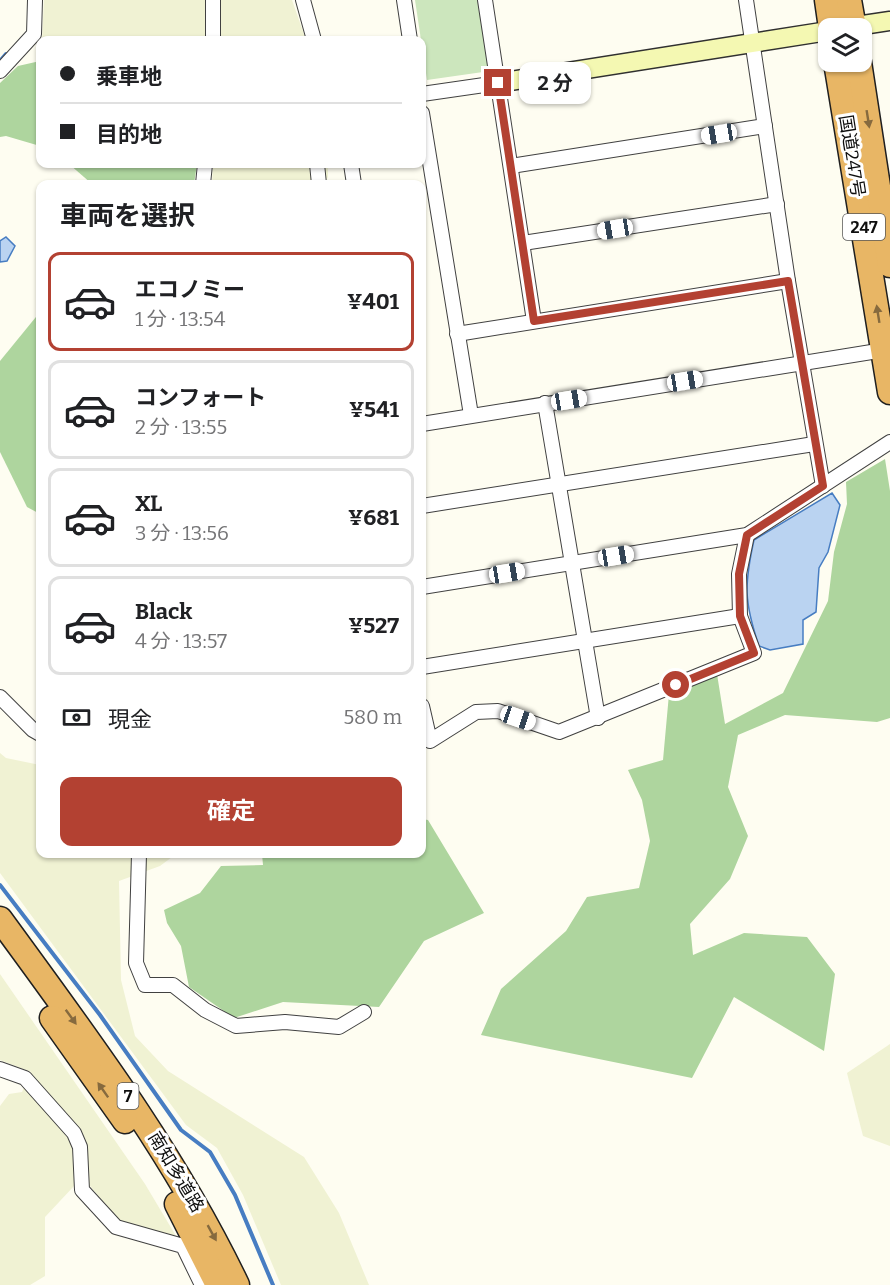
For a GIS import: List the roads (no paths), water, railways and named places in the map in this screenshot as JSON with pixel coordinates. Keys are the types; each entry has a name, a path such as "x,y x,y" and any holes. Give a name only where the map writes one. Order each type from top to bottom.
{"highway":[{"path":"827,0 836,18"},
{"path":"845,18 849,0"},
{"name":"国道247号","path":"839,72 890,392"},
{"name":"国道247号","path":"861,72 890,265"},
{"name":"南知多道路","path":"0,918 145,1121 184,1182 237,1285"},
{"name":"南知多道路","path":"0,946 135,1135 184,1215 218,1285"}],"street":[{"path":"0,71 34,34 35,0"},
{"path":"213,0 213,36"},
{"path":"303,0 313,36"},
{"path":"404,0 409,36"},
{"path":"485,0 534,321"},
{"path":"746,0 788,281 814,444 823,486"},
{"path":"872,24 890,21"},
{"path":"426,93 818,33"},
{"path":"511,166 765,126"},
{"path":"426,138 471,415"},
{"path":"523,243 777,204"},
{"path":"457,334 788,281"},
{"path":"426,423 884,350"},
{"path":"545,403 598,718"},
{"path":"426,586 747,535 890,442"},
{"path":"426,505 814,444"},
{"path":"426,724 430,741 476,712 498,711 559,732 754,653 740,616 739,574 747,535"},
{"path":"426,666 740,616"},
{"path":"0,697 36,732"},
{"path":"139,858 136,963 145,985 173,985 205,1010 236,1026 285,1022 339,1027 364,1012"},
{"path":"0,1069 25,1078 74,1133 80,1148 82,1190 116,1227 183,1246 202,1285"}],"water":[{"path":"6,237 15,246 7,261 0,262 0,241"},
{"path":"832,493 840,505 828,552 819,568 816,612 803,620 803,644 770,650 759,646 750,617 747,593 748,569 754,540"}],"waterway":[{"path":"0,61 6,54"},
{"path":"0,885 100,1015 181,1130 210,1152 235,1195 273,1285"}]}
